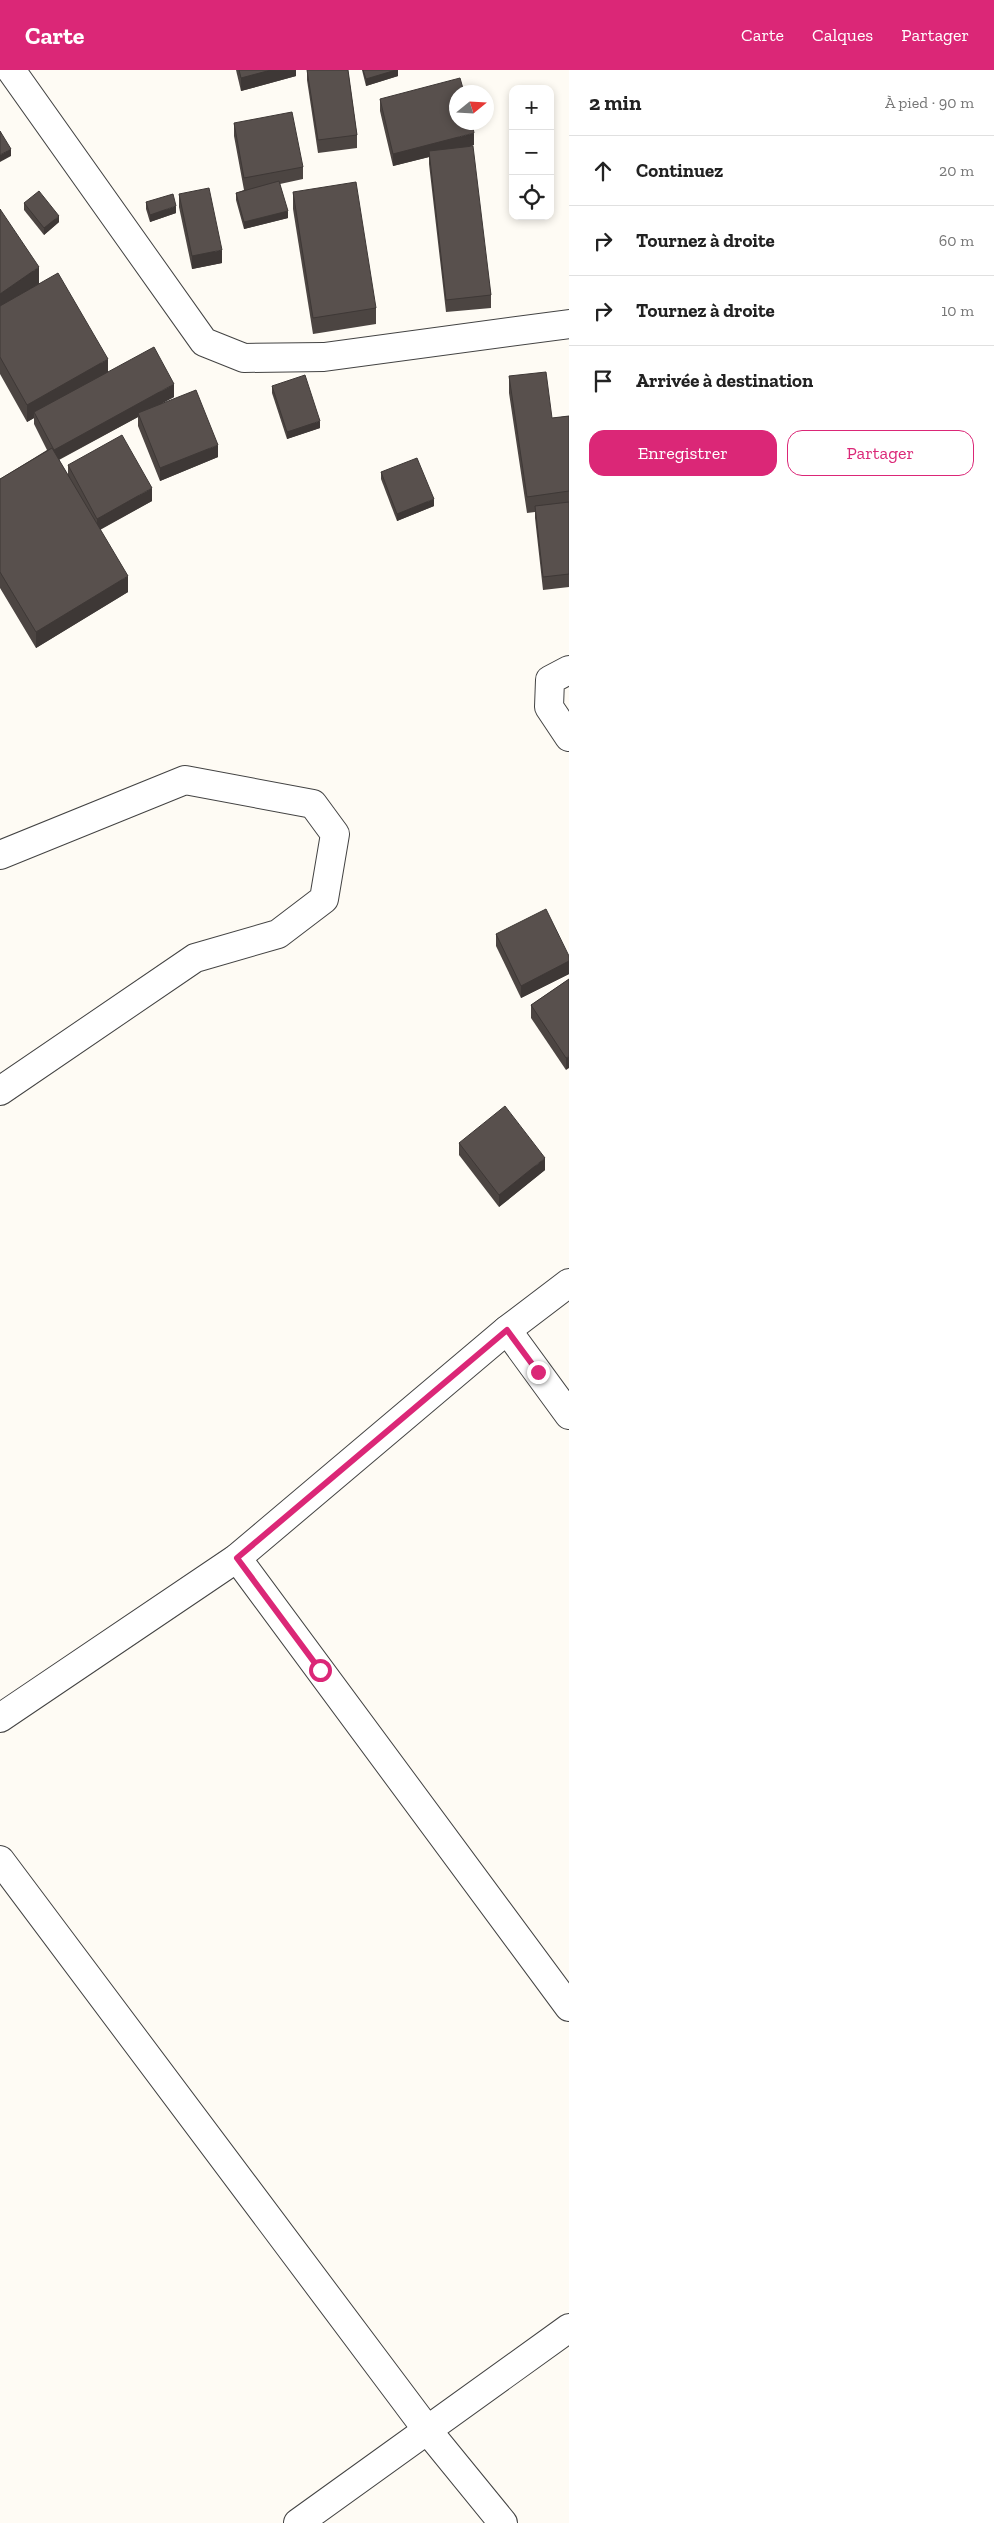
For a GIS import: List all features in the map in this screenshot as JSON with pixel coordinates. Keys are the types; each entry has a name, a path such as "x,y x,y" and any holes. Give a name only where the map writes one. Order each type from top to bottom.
{"street":[{"path":"11,70 204,342 244,358 324,356 569,324"},
{"path":"569,670 550,680 549,707 569,737"},
{"path":"0,854 185,780 313,804 335,834 324,899 278,934 195,958 0,1092"},
{"path":"0,1718 237,1558 507,1330 569,1283"},
{"path":"507,1330 569,1416"},
{"path":"237,1558 569,2007"},
{"path":"0,1860 8,1887 428,2431 502,2523"},
{"path":"298,2523 569,2328"}],"building":[{"path":"239,70 271,70 241,78"},
{"path":"307,70 348,70 357,135 318,140"},
{"path":"363,70 396,70 366,79"},
{"path":"460,78 462,85 449,85 449,130 473,130 474,133 393,154 380,99"},
{"path":"292,112 303,167 244,178 234,123"},
{"path":"0,131 11,149 0,155"},
{"path":"473,146 491,295 446,300 429,151"},
{"path":"279,181 288,211 244,222 236,193"},
{"path":"356,182 376,308 313,318 293,192"},
{"path":"209,188 222,250 192,256 179,194"},
{"path":"39,191 59,216 44,228 24,203"},
{"path":"173,194 176,206 150,215 146,202"},
{"path":"0,209 39,267 0,294"},
{"path":"58,273 108,359 27,405 0,357 0,306"},
{"path":"154,347 174,384 54,450 34,412"},
{"path":"546,372 552,418 569,416 569,491 527,497 509,376"},
{"path":"305,375 320,421 287,432 272,386"},
{"path":"196,390 218,445 160,468 138,413"},
{"path":"122,435 152,488 97,519 68,465"},
{"path":"52,448 128,576 36,632 0,572 0,479"},
{"path":"417,458 434,499 397,514 381,472"},
{"path":"569,502 569,574 543,577 535,506"},
{"path":"546,909 569,956 569,961 521,986 496,934"},
{"path":"569,979 569,1056 566,1058 531,1005"},
{"path":"505,1106 545,1158 499,1195 459,1143"}],"route":[{"path":"320,1670 237,1558 507,1330 538,1372"}]}
